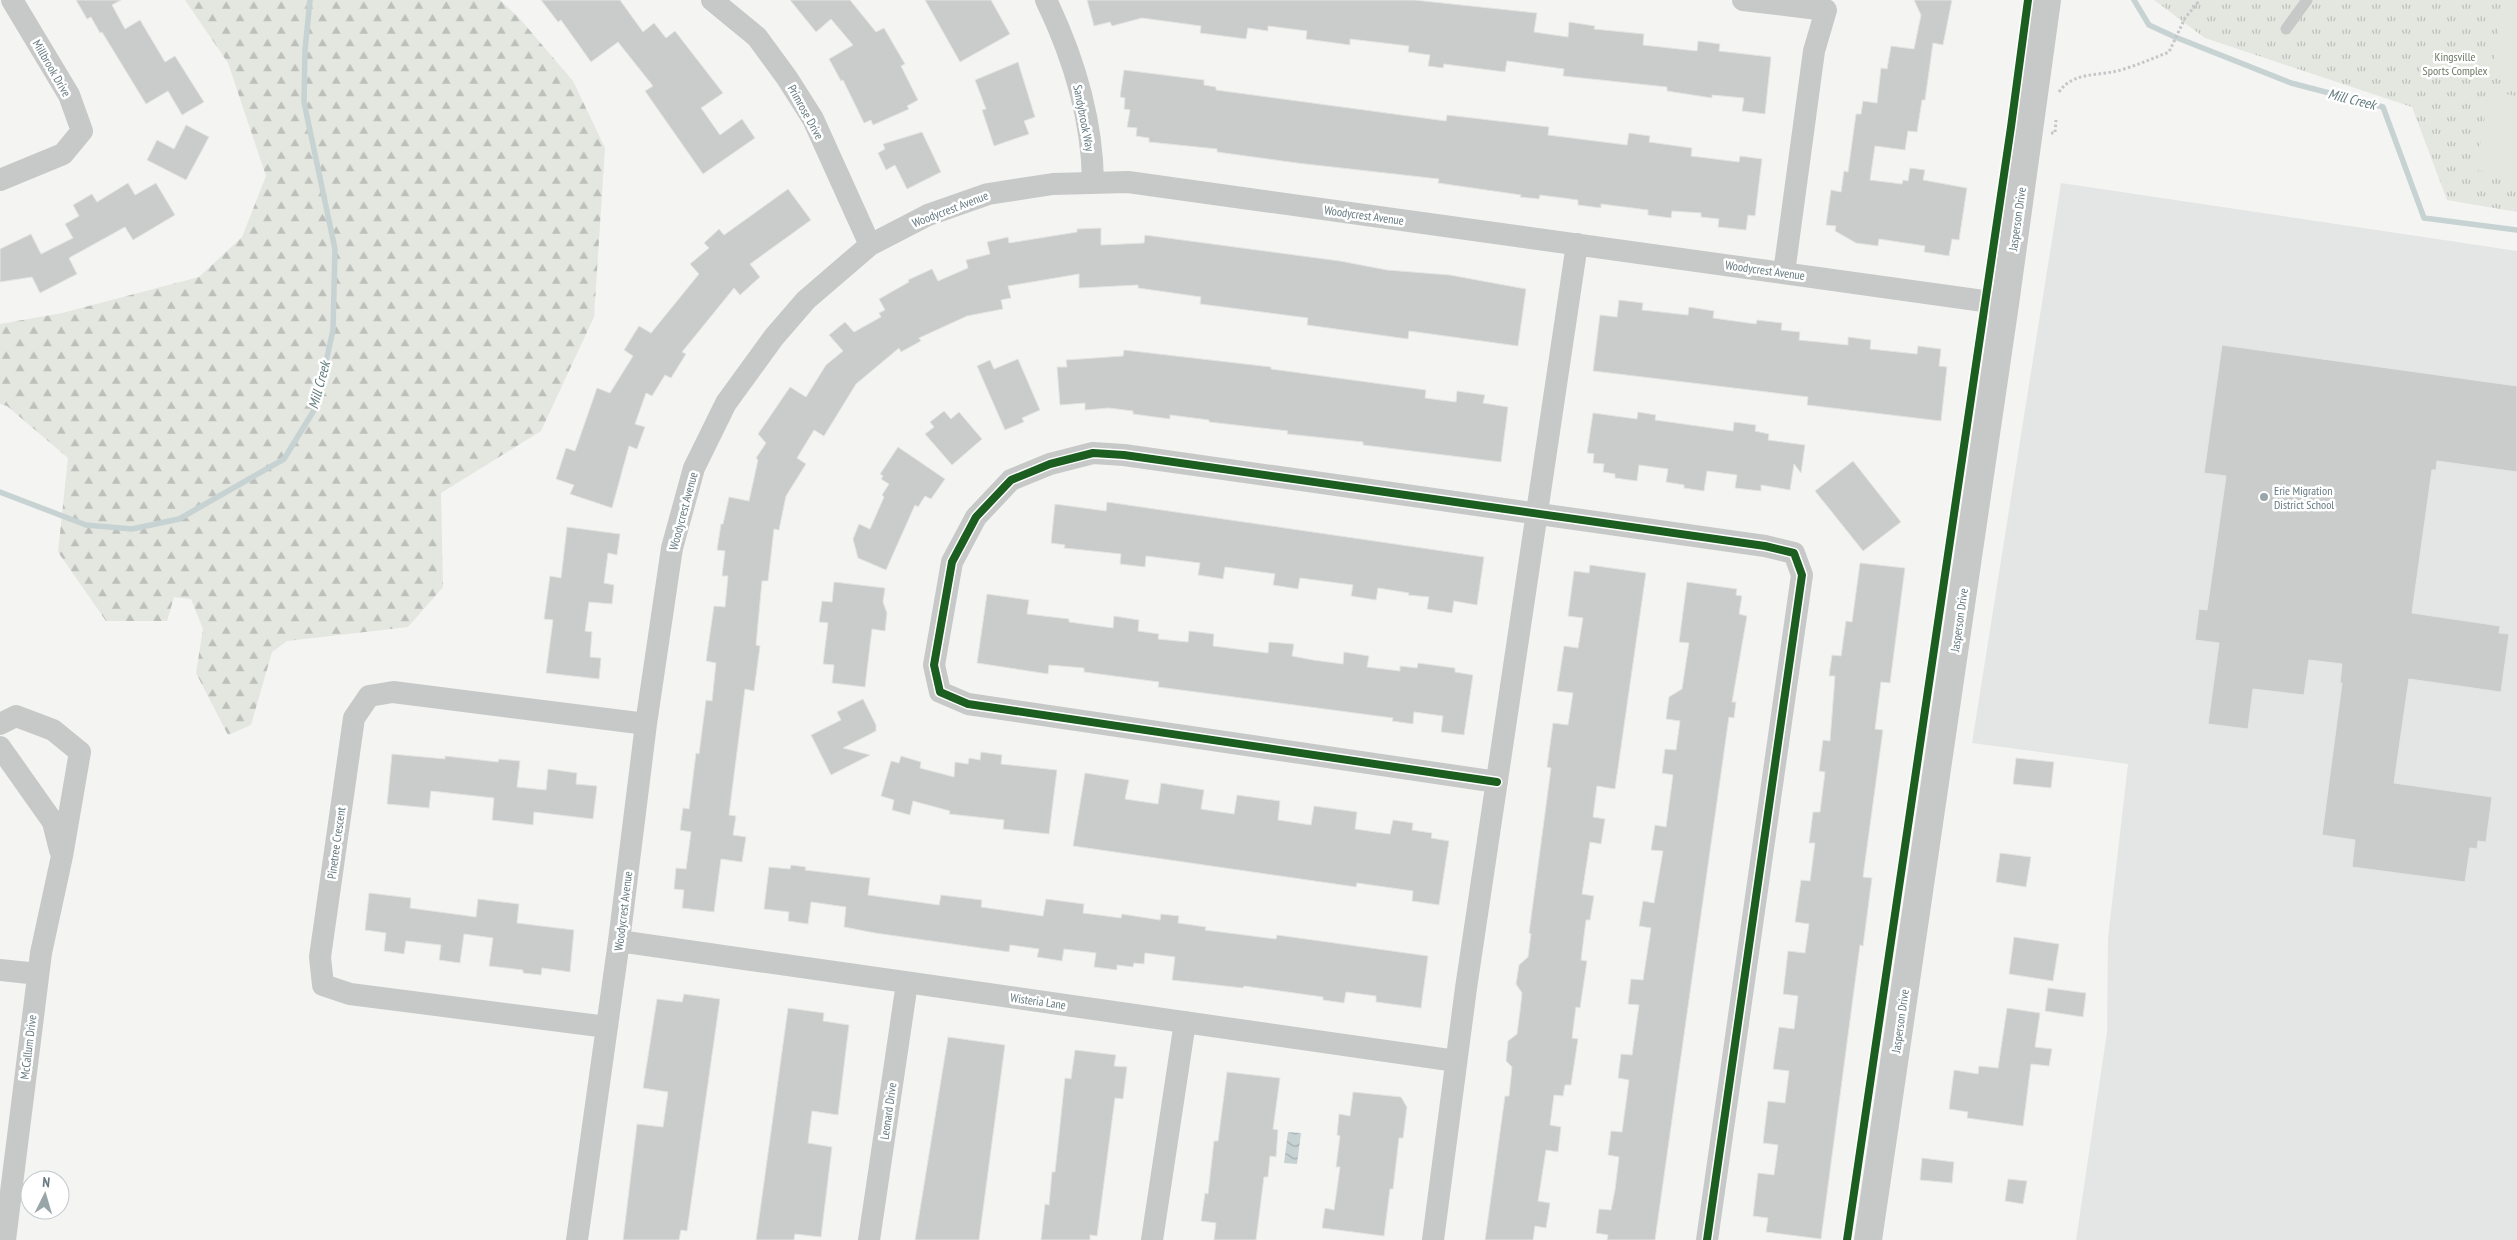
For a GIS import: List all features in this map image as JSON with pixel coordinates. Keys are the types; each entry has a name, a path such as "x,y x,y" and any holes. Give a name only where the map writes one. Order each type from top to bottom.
{"street":[{"name":"Millbrook Drive","path":"0,180 63,154 82,131 68,95 12,0"},
{"name":"Primrose Drive","path":"712,0 757,36 787,78 813,119 870,244"},
{"name":"Sandybrook Way","path":"1046,0 1080,89 1093,181"},
{"path":"1743,0 1826,10 1814,51 1784,273"},
{"name":"Jasperson Drive","path":"1868,1240 2005,304 2047,0"},
{"name":"Woodycrest Avenue","path":"577,1240 620,941 646,724 672,548 694,468 726,404 774,337 806,300 870,244 928,215 988,194 1053,184 1093,181 1128,182 2005,304"},
{"path":"1433,1240 1456,1061 1577,244"},
{"path":"1497,782 968,704 940,692 934,665 942,610 952,562 976,517 1011,480 1050,464 1093,453 1765,546 1794,553 1802,575 1707,1240"},
{"name":"Pinetree Crescent","path":"607,1027 350,994 323,985 320,957 354,718 369,696 393,692 646,724"},
{"name":"McCallum Drive","path":"0,724 16,716 52,730 80,752 62,856 38,974 5,1240"},
{"name":"McCallum Drive","path":"0,747 53,822 62,856"},
{"name":"Wisteria Lane","path":"620,941 1456,1061"},
{"path":"0,970 38,974"},
{"name":"Leonard Drive","path":"869,1240 907,983"},
{"path":"1152,1240 1185,1022"}],"lane":[{"path":"2286,29 2308,0"}],"path":[{"path":"2058,99 2059,90 2072,80 2088,74 2122,70 2169,52 2185,18 2200,0"},
{"path":"2029,130 2055,133 2056,116"}],"shaded area":[{"name":"Erie Migration District School","path":"2061,183 2517,251 2517,1240 2076,1240 2107,1032 2108,938 2128,764 1972,743"}],"green space":[{"path":"185,0 500,0 520,19 573,81 605,148 594,317 541,431 441,493 443,587 408,627 287,641 272,652 251,725 228,735 196,673 203,629 191,599 174,597 167,621 106,621 58,552 68,458 7,406 0,404 0,324 62,313 199,277 242,237 266,176 228,63"},
{"name":"Kingsville Sports Complex","path":"2154,0 2517,0 2517,212 2447,200 2412,107 2205,38"},
{"path":"2504,0 2517,0 2517,81 2491,76"},
{"path":"2489,91 2517,96 2517,177 2476,170"}],"water":[{"path":"1288,1132 1301,1133 1297,1164 1284,1163"}],"building":[{"path":"76,0 121,0 112,5 125,29 140,20 165,62 175,56 204,102 182,115 168,91 146,104 102,32 100,33 91,17 87,19"},
{"path":"541,0 620,0 643,32 654,23 666,38 675,31 723,93 701,108 720,135 742,119 755,138 703,174 645,91 653,86 618,42 591,62 561,20 558,22"},
{"path":"790,0 850,0 876,32 884,28 905,64 901,66 918,100 907,106 909,109 873,125 871,120 864,123 843,80 841,81 829,59 853,45 831,19 816,32"},
{"path":"925,0 991,0 1010,34 960,62"},
{"path":"1087,0 1414,0 1537,13 1534,32 1568,37 1569,22 1595,26 1594,29 1644,34 1643,45 1697,51 1698,41 1720,44 1719,51 1771,57 1765,114 1742,111 1744,98 1712,95 1712,98 1667,91 1667,87 1563,76 1564,69 1507,61 1505,72 1444,64 1443,68 1428,66 1430,55 1408,52 1409,46 1350,39 1350,45 1306,39 1307,31 1268,26 1268,31 1248,28 1246,39 1200,33 1201,26 1142,18 1112,26 1110,22 1094,26"},
{"path":"1914,0 1952,0 1943,45 1933,43 1925,100 1922,100 1917,132 1908,131 1905,150 1875,146 1870,180 1902,184 1903,180 1908,181 1910,168 1925,170 1923,180 1967,188 1959,240 1952,239 1949,256 1924,252 1925,246 1879,239 1878,246 1856,243 1835,231 1836,226 1826,225 1831,190 1841,192 1844,171 1848,172 1856,114 1861,114 1863,101 1877,103 1881,68 1887,69 1891,46 1914,49 1921,15"},
{"path":"1018,62 1035,117 1024,121 1029,134 994,146 982,110 986,109 975,80"},
{"path":"1124,70 1204,80 1204,85 1216,87 1216,90 1446,121 1447,115 1549,127 1548,135 1627,145 1629,133 1650,136 1649,142 1692,148 1691,156 1739,162 1740,156 1762,159 1755,216 1748,215 1746,230 1718,227 1719,219 1701,217 1701,213 1672,211 1671,218 1648,215 1648,210 1601,204 1601,208 1578,205 1578,200 1540,195 1539,199 1520,197 1521,195 1438,183 1439,179 1297,163 1217,152 1217,149 1149,142 1149,138 1136,136 1137,128 1127,127 1130,110 1124,109 1125,98 1120,97"},
{"path":"186,125 209,137 186,180 147,160 157,140 174,149"},
{"path":"922,132 941,172 907,189 895,165 886,170 878,153 885,149 883,144"},
{"path":"128,183 135,195 156,183 175,215 133,240 125,227 69,258 77,274 40,293 32,277 0,282 0,249 31,234 41,254 73,238 65,224 79,216 73,205 92,194 97,202"},
{"path":"788,189 811,220 750,264 760,277 740,295 734,288 682,352 686,354 671,378 665,375 652,396 646,393 635,424 645,427 637,449 629,446 612,508 570,494 574,485 556,479 566,448 575,451 597,388 610,393 633,356 624,350 639,326 651,333 699,274 690,264 709,248 704,243 719,229 724,235"},
{"path":"1101,228 1101,245 1144,243 1145,235 1340,261 1387,270 1450,275 1526,289 1518,346 1409,331 1408,339 1307,325 1308,318 1200,304 1201,297 1138,288 1138,285 1079,288 1079,274 1008,286 1011,298 1001,300 1003,309 967,316 919,338 921,341 901,352 899,348 856,384 824,436 814,430 797,458 806,464 786,496 779,530 774,529 768,581 762,581 756,645 760,646 754,691 745,689 729,815 736,816 733,835 746,837 742,862 721,859 714,912 682,908 684,890 674,889 676,868 686,869 691,832 680,830 683,808 689,809 696,753 699,754 706,700 712,701 716,663 706,661 714,606 725,607 728,576 722,576 725,551 717,550 721,524 723,524 729,497 749,501 758,460 756,458 766,443 758,434 790,387 806,397 826,365 843,351 829,335 845,322 854,332 881,317 879,313 885,310 879,299 909,282 908,280 932,269 938,281 968,268 966,260 990,254 987,242 1008,237 1009,243 1077,232 1077,229"},
{"path":"1619,300 1643,303 1642,310 1688,315 1689,307 1714,311 1713,318 1756,324 1757,320 1782,323 1781,330 1800,332 1799,340 1848,345 1848,337 1871,340 1870,349 1917,354 1918,346 1941,349 1939,366 1947,367 1941,421 1807,405 1808,397 1593,371 1600,315 1617,317"},
{"path":"2222,345 2517,386 2517,472 2437,461 2436,470 2432,470 2412,613 2500,626 2499,633 2509,634 2501,692 2409,679 2394,783 2492,797 2486,842 2478,841 2477,849 2470,848 2465,882 2352,867 2355,840 2322,835 2342,683 2340,683 2342,664 2309,660 2304,695 2253,689 2248,729 2208,724 2219,643 2195,640 2199,609 2207,610 2226,476 2204,473"},
{"path":"1124,350 1271,367 1271,369 1426,390 1425,398 1456,402 1457,391 1485,395 1483,403 1508,407 1501,462 1363,445 1363,442 1287,434 1288,431 1209,422 1209,420 1170,415 1170,419 1133,414 1133,411 1109,408 1085,410 1085,403 1060,405 1057,367 1067,367 1066,360 1123,356"},
{"path":"1018,359 1040,410 1022,418 1024,422 1005,430 977,366 990,360 994,369"},
{"path":"944,411 951,419 959,412 982,439 952,465 925,434 934,427 930,422"},
{"path":"1638,412 1656,415 1655,420 1733,431 1734,422 1756,425 1755,431 1769,434 1768,440 1805,445 1801,473 1794,464 1790,490 1761,485 1761,491 1735,488 1737,475 1707,471 1704,491 1684,488 1684,485 1666,482 1668,469 1639,465 1637,481 1615,478 1615,474 1603,472 1604,464 1593,463 1594,454 1587,453 1593,413 1637,419"},
{"path":"898,447 945,479 931,499 925,496 918,507 915,505 886,570 858,558 853,539 859,524 870,529 884,497 882,495 889,484 881,479 883,476 880,474"},
{"path":"1853,461 1901,522 1863,551 1815,491"},
{"path":"1107,502 1484,557 1477,605 1454,601 1452,613 1427,609 1429,597 1408,595 1409,593 1378,588 1376,600 1351,596 1353,585 1300,578 1298,589 1273,585 1275,574 1225,567 1223,579 1198,575 1200,563 1146,556 1145,567 1120,564 1121,554 1064,548 1065,545 1051,543 1055,504 1106,511"},
{"path":"567,527 620,534 617,555 608,553 604,583 614,585 612,604 589,602 585,631 592,632 590,657 601,658 599,679 546,673 553,620 544,619 550,576 561,578"},
{"path":"1860,563 1905,568 1890,683 1881,682 1875,729 1883,730 1863,877 1872,878 1863,946 1860,945 1821,1239 1766,1232 1768,1218 1753,1216 1758,1173 1774,1175 1778,1145 1763,1143 1768,1101 1785,1103 1789,1071 1773,1069 1779,1027 1794,1029 1798,996 1783,994 1788,951 1805,953 1809,924 1795,922 1801,880 1810,881 1815,843 1809,843 1813,812 1820,812 1825,772 1819,771 1823,740 1830,741 1835,676 1829,676 1832,655 1841,656 1846,621 1852,622"},
{"path":"1590,565 1646,573 1615,789 1597,786 1593,817 1605,819 1601,844 1590,842 1582,894 1594,896 1590,920 1586,920 1581,960 1587,961 1580,1008 1576,1007 1572,1038 1578,1039 1571,1085 1565,1085 1563,1096 1554,1095 1550,1125 1561,1127 1558,1152 1546,1150 1538,1201 1550,1203 1546,1228 1535,1226 1533,1240 1485,1240 1505,1096 1509,1096 1512,1067 1506,1061 1508,1041 1517,1034 1520,1011 1522,993 1516,984 1519,965 1528,957 1531,934 1529,933 1551,768 1547,767 1553,723 1568,725 1573,693 1557,691 1564,646 1578,648 1583,618 1568,616 1574,571 1589,573"},
{"path":"834,582 885,588 883,602 887,613 885,631 872,629 865,687 832,683 834,665 823,664 828,623 819,622 822,601 832,602"},
{"path":"1687,582 1737,589 1736,595 1742,596 1739,614 1747,616 1732,702 1736,702 1734,718 1729,717 1655,1240 1607,1240 1608,1235 1596,1233 1599,1209 1611,1210 1615,1190 1619,1157 1608,1155 1611,1131 1622,1132 1629,1080 1618,1078 1621,1054 1632,1055 1639,1005 1628,1004 1631,979 1643,980 1651,928 1639,926 1643,901 1654,903 1663,851 1651,850 1655,825 1666,827 1673,775 1662,773 1665,749 1676,750 1680,721 1666,719 1669,697 1682,689 1689,643 1679,642"},
{"path":"987,594 1029,600 1027,614 1069,619 1069,622 1113,628 1114,616 1139,620 1138,631 1159,634 1158,639 1188,642 1189,631 1214,634 1213,646 1268,653 1269,642 1294,644 1292,656 1313,660 1343,664 1344,652 1369,656 1367,667 1400,671 1400,666 1417,668 1418,663 1455,668 1455,672 1473,675 1464,735 1441,732 1443,716 1414,712 1413,724 1392,721 1393,718 1158,687 1159,682 1084,672 1084,668 1049,665 1048,674 977,663"},
{"path":"863,699 876,725 876,731 843,748 870,755 831,775 811,735 841,720 837,712"},
{"path":"981,752 1002,755 1001,764 1057,770 1049,834 1003,829 1004,820 949,814 950,811 913,801 910,815 892,810 894,800 881,796 891,761 899,763 901,756 921,762 920,768 954,777 955,762 968,764 969,758 980,760"},
{"path":"392,754 445,759 445,756 498,762 499,759 520,761 517,787 546,790 548,769 577,773 576,784 597,786 593,819 534,812 533,825 492,820 494,798 431,791 429,808 387,804"},
{"path":"2016,758 2054,762 2051,788 2013,784"},
{"path":"1085,773 1129,780 1125,799 1158,804 1161,783 1204,790 1201,809 1234,814 1237,795 1280,801 1278,820 1311,825 1314,806 1357,812 1355,829 1390,834 1393,820 1413,823 1412,830 1432,833 1431,838 1449,841 1439,905 1412,901 1413,891 1357,883 1356,887 1073,846"},
{"path":"2000,853 2031,857 2026,887 1996,882"},
{"path":"791,865 806,867 805,870 870,878 868,895 939,905 941,895 982,900 981,907 1043,916 1046,899 1084,904 1083,913 1121,918 1122,914 1160,920 1161,914 1179,916 1178,923 1206,927 1205,930 1276,939 1277,935 1428,956 1421,1008 1376,1002 1376,996 1346,992 1344,1003 1323,1000 1323,997 1244,986 1243,988 1172,980 1175,957 1145,953 1144,964 1134,963 1133,967 1117,965 1117,970 1094,967 1096,953 1064,949 1062,961 1037,957 1039,949 1010,945 1009,952 875,933 844,927 846,907 811,902 808,924 788,921 789,912 764,909 769,867 790,869"},
{"path":"369,893 411,898 410,908 476,917 478,899 519,904 517,923 574,930 570,972 542,968 541,975 523,973 523,970 489,966 493,938 464,934 460,963 439,960 441,945 406,941 404,954 384,951 386,933 365,930"},
{"path":"2014,937 2059,944 2053,981 2009,974"},
{"path":"2048,988 2086,993 2083,1017 2045,1011"},
{"path":"684,994 720,999 687,1231 681,1230 679,1240 623,1240 637,1124 663,1127 668,1092 643,1088 657,999 682,1002"},
{"path":"788,1008 824,1013 823,1021 849,1025 838,1115 812,1111 808,1143 832,1147 821,1237 795,1234 794,1240 756,1240"},
{"path":"2007,1008 2040,1013 2035,1047 2052,1049 2049,1066 2031,1064 2023,1126 1967,1118 1968,1112 1949,1109 1954,1070 1978,1074 1979,1066 1998,1068"},
{"path":"948,1037 1005,1045 979,1240 915,1240"},
{"path":"1075,1050 1116,1055 1114,1066 1127,1067 1123,1099 1115,1098 1097,1236 1090,1235 1090,1240 1041,1240 1045,1204 1049,1205 1052,1172 1055,1172 1065,1078 1071,1079"},
{"path":"1227,1072 1280,1078 1273,1129 1278,1130 1276,1157 1270,1156 1268,1177 1264,1177 1256,1240 1214,1240 1216,1223 1201,1221 1205,1193 1208,1194 1214,1141 1218,1141"},
{"path":"1353,1092 1401,1097 1407,1107 1403,1138 1399,1138 1393,1189 1390,1189 1384,1236 1322,1228 1325,1208 1334,1210 1340,1167 1336,1167 1340,1136 1337,1135 1339,1114 1350,1116"},
{"path":"1922,1158 1954,1162 1952,1183 1920,1180"},
{"path":"2008,1179 2027,1181 2023,1204 2005,1201"}],"waterway":[{"name":"Mill Creek","path":"0,492 86,525 132,529 179,519 284,459 316,407 333,330 335,249 304,102 305,50 310,0"},
{"name":"Mill Creek","path":"2134,0 2149,25 2175,37 2291,83 2383,107 2424,218 2517,230"}],"cycle path":[{"path":"1847,1240 2011,127 2028,0"},
{"path":"1497,782 968,704 940,692 934,665 952,562 976,517 1011,480 1050,464 1093,453 1124,455 1765,546 1794,553 1802,575 1707,1240"}],"place":[{"name":"Erie Migration District School","path":"2264,497"}]}
